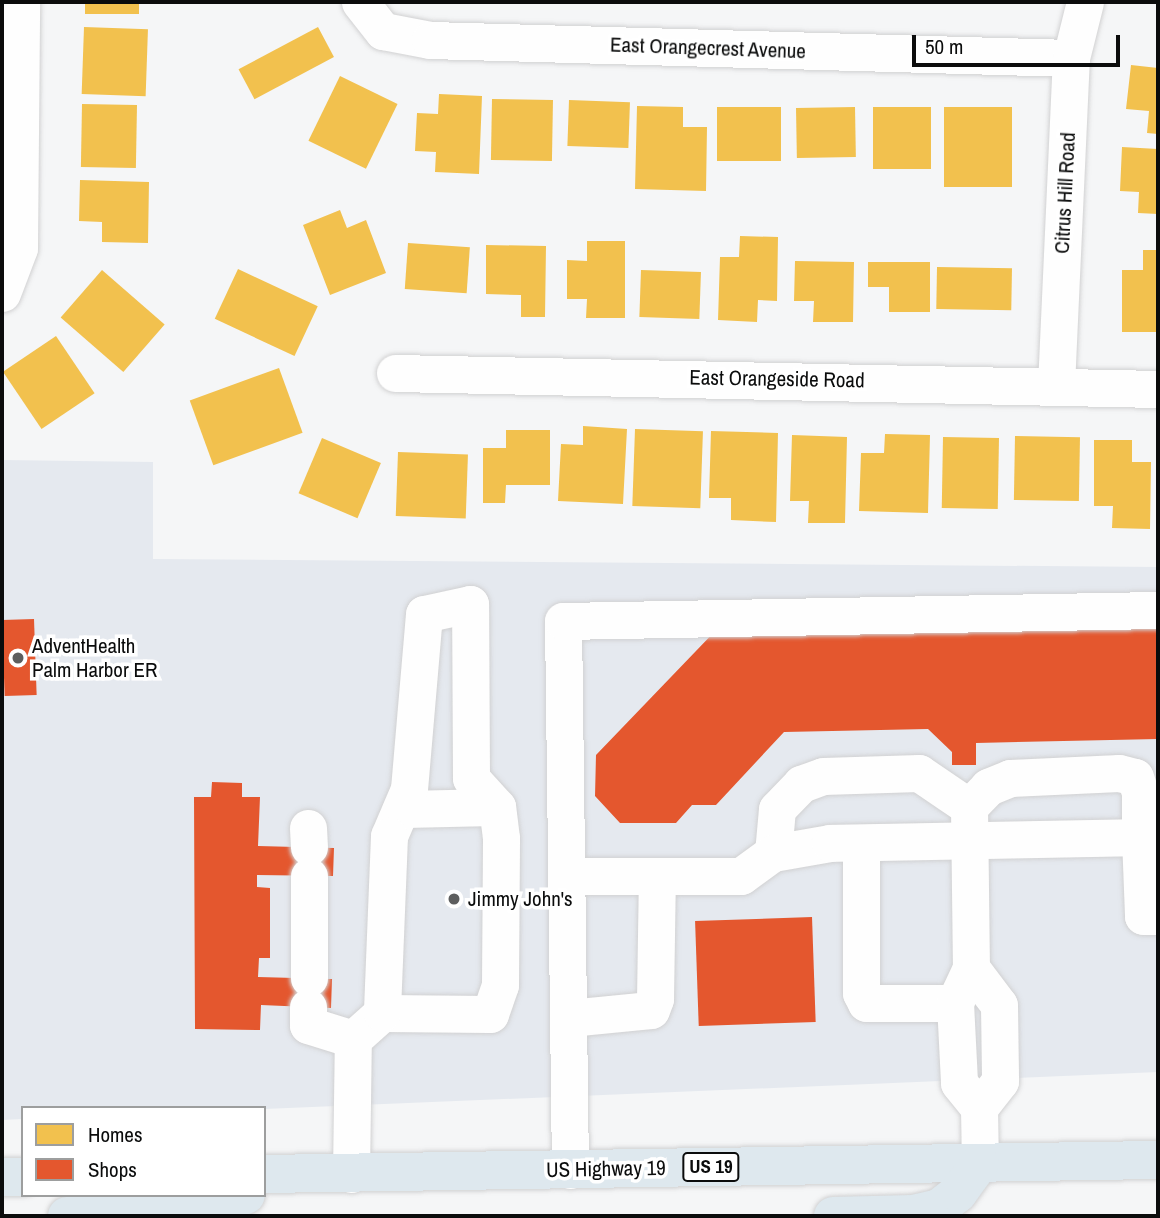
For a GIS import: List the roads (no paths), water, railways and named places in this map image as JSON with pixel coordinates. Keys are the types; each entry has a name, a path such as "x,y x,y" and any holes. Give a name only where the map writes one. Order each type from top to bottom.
{"highway":[{"name":"US Highway 19","path":"266,1174 1158,1160"},
{"path":"832,1216 913,1214 939,1208 958,1193 980,1163"},
{"path":"266,1191 339,1174"},
{"path":"2,1177 21,1177"},
{"path":"67,1216 183,1212 239,1197"}],"street":[{"path":"4,292 19,248 21,2"},
{"name":"East Orangecrest Avenue","path":"360,2 383,31 430,40 1071,58"},
{"name":"Citrus Hill Road","path":"1055,386 1071,58 1085,2"},
{"name":"East Orangeside Road","path":"395,373 1158,389"},
{"path":"339,1174 353,1039 383,1013 490,1014 499,985 501,838 497,807 471,778 470,604 425,614 409,789 389,836 383,1013"},
{"path":"570,1170 569,876 563,621 1158,610"},
{"path":"773,853 777,809 801,784 823,776 919,773 969,824"},
{"path":"980,1163 979,1108 959,1083 955,1003 971,968 969,824 988,787 1010,778 1119,773 1135,777 1140,792 1143,916 1158,916"},
{"path":"401,808 497,807"},
{"path":"569,876 741,876 773,853 861,843 969,824 1140,836"},
{"path":"861,843 861,993 866,1003 955,1003"},
{"path":"309,850 308,1026 353,1039"},
{"path":"569,1018 651,1010 656,999 657,876"},
{"path":"971,968 999,1005 1000,1081 979,1108"}],"place":[{"name":"AdventHealth Palm Harbor ER","path":"18,658"},
{"name":"Jimmy John's","path":"454,899"}]}
